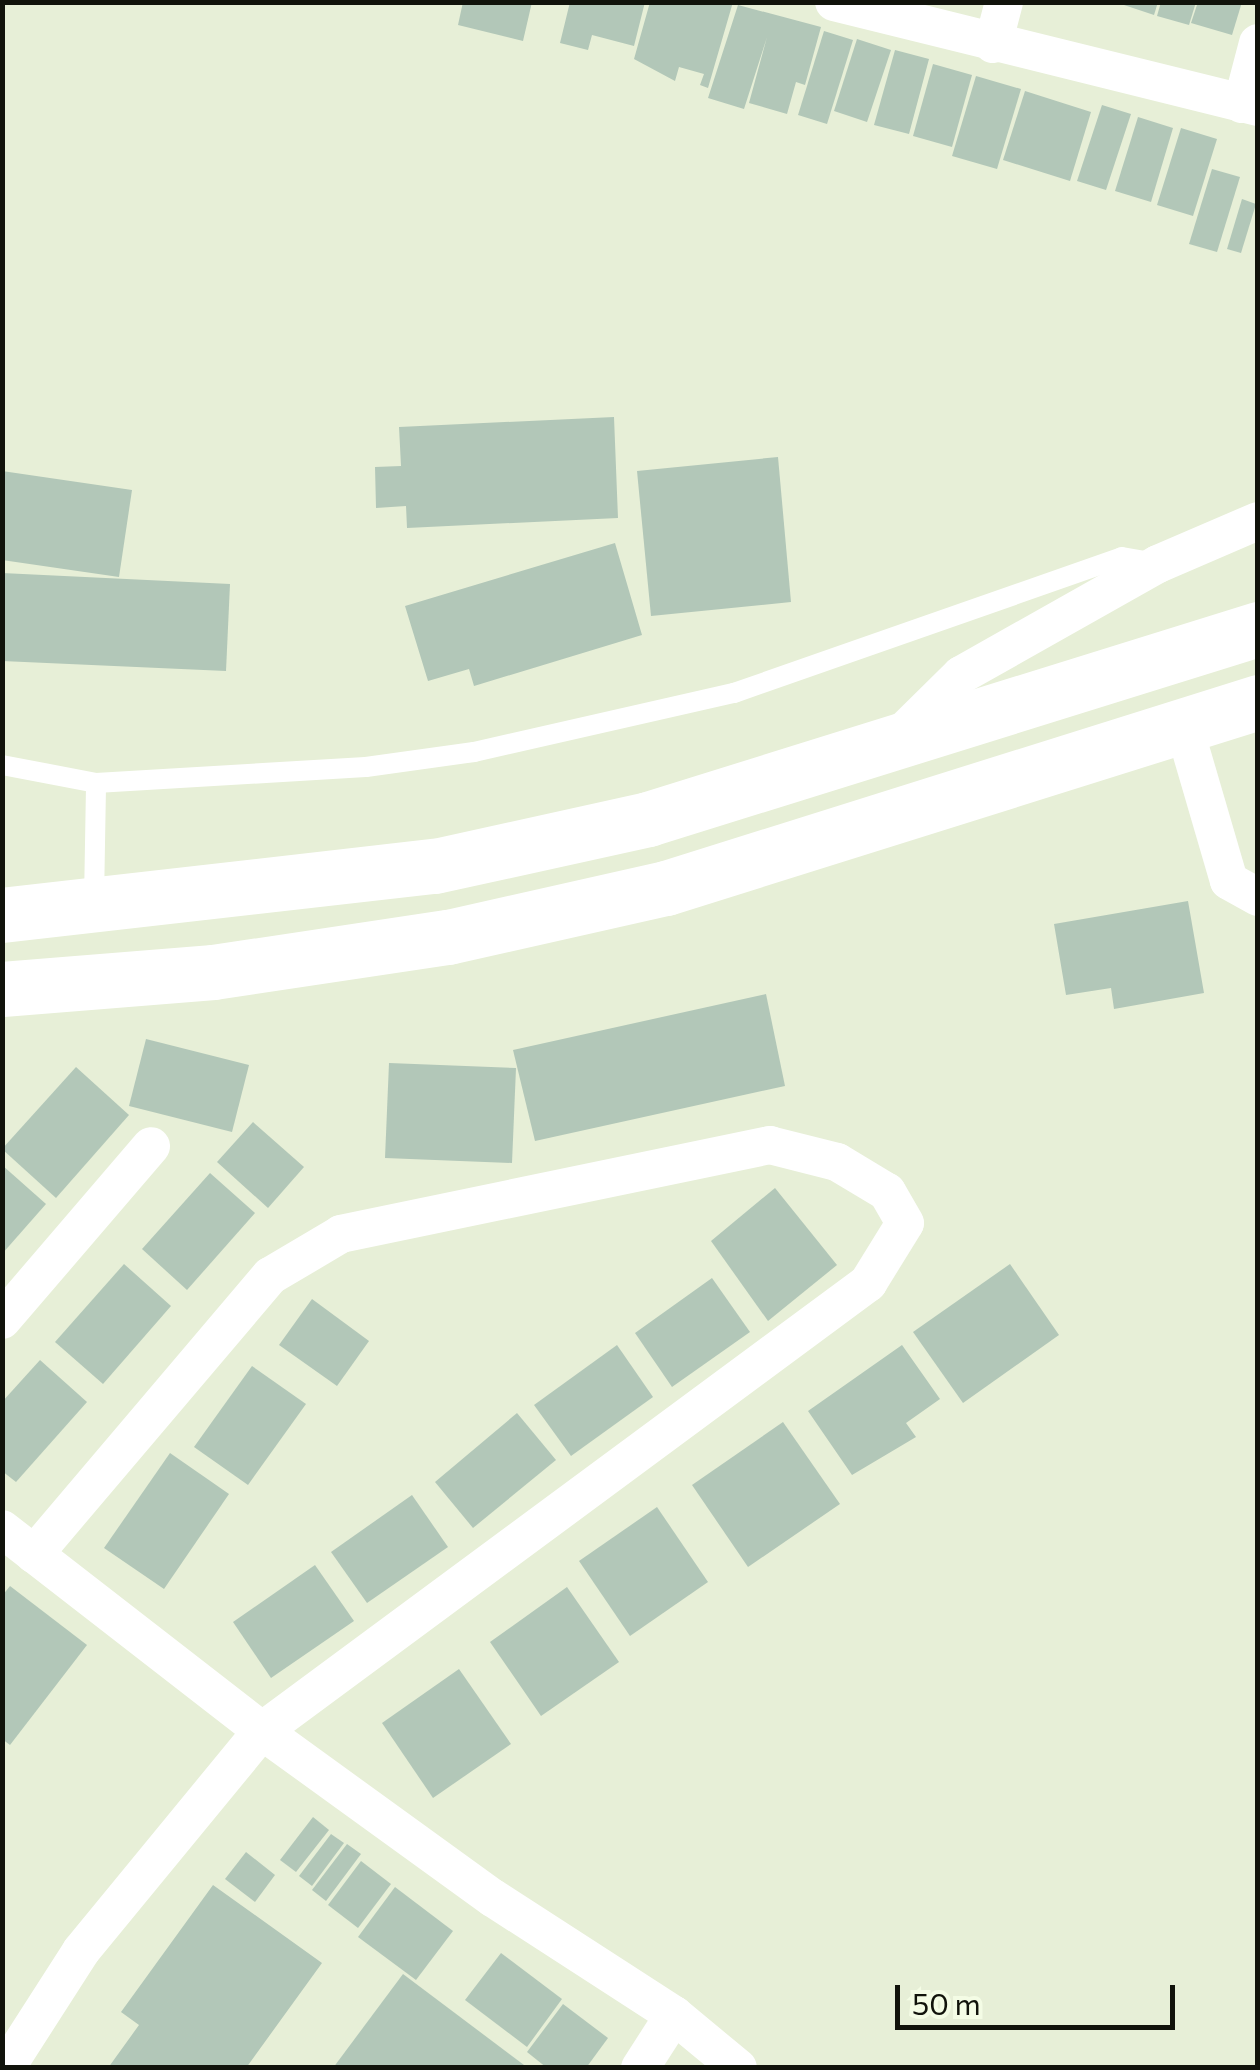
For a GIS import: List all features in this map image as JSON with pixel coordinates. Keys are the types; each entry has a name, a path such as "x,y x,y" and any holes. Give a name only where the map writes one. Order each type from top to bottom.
{"highway":[{"path":"2,915 435,866 648,819 1258,628"},
{"path":"7,994 213,972 484,929 666,888 1258,702"}],"street":[{"path":"834,2 1250,106 1258,43"},
{"path":"993,44 1004,2"},
{"path":"897,738 961,676 1158,564 1258,521"},
{"path":"1184,727 1229,881 1258,896"},
{"path":"6,2068 81,1951 262,1731 868,1283 905,1223 888,1192 837,1162 770,1145 341,1234 270,1276 34,1554"},
{"path":"2,1320 150,1146"},
{"path":"2,1530 262,1731 493,1898 674,2015 738,2068"},
{"path":"640,2068 674,2015"}],"lane":[{"path":"2,764 96,783 366,767 612,725 734,694 1122,557 1158,564"},
{"path":"94,903 96,783"}],"building":[{"path":"463,2 532,2 523,41 458,25"},
{"path":"570,2 645,2 634,46 592,35 588,50 560,43"},
{"path":"650,2 733,2 708,88 700,85 704,74 679,67 675,81 634,59"},
{"path":"1115,2 1158,2 1154,15"},
{"path":"1161,2 1196,2 1189,25 1157,16"},
{"path":"1198,2 1242,2 1232,35 1191,23"},
{"path":"738,5 821,27 805,85 796,82 787,114 749,103 767,37 744,109 708,98"},
{"path":"824,31 853,40 827,124 798,115"},
{"path":"857,39 891,50 867,122 834,111"},
{"path":"895,50 929,59 909,134 874,125"},
{"path":"933,64 972,75 952,147 913,136"},
{"path":"976,76 1021,89 997,169 952,156"},
{"path":"1025,91 1091,112 1070,181 1003,160"},
{"path":"1102,105 1131,114 1106,190 1077,181"},
{"path":"1138,117 1173,128 1151,202 1115,191"},
{"path":"1181,128 1217,139 1193,216 1157,205"},
{"path":"1212,169 1240,177 1217,252 1189,244"},
{"path":"1242,199 1256,204 1241,253 1227,249"},
{"path":"614,417 618,518 407,528 406,506 376,508 375,467 401,466 399,427"},
{"path":"778,457 791,602 651,616 637,471"},
{"path":"2,471 132,490 119,577 2,560"},
{"path":"615,543 642,635 474,686 469,669 428,681 405,606"},
{"path":"2,573 230,584 226,671 2,661"},
{"path":"1188,901 1204,993 1114,1009 1111,988 1066,995 1054,924"},
{"path":"766,994 785,1086 535,1141 513,1050"},
{"path":"146,1039 249,1065 232,1132 129,1106"},
{"path":"389,1063 516,1068 512,1163 385,1158"},
{"path":"76,1067 129,1115 56,1198 2,1149"},
{"path":"253,1122 304,1167 268,1208 217,1162"},
{"path":"2,1165 46,1204 2,1254"},
{"path":"210,1173 255,1213 187,1290 142,1249"},
{"path":"775,1188 837,1265 768,1321 711,1241"},
{"path":"124,1264 171,1306 103,1384 55,1342"},
{"path":"1010,1264 1059,1335 963,1403 913,1332"},
{"path":"712,1278 750,1332 672,1387 635,1333"},
{"path":"312,1299 369,1341 337,1386 279,1345"},
{"path":"617,1345 653,1397 571,1456 534,1405"},
{"path":"902,1345 940,1399 906,1423 916,1437 852,1475 808,1411"},
{"path":"40,1360 87,1402 16,1482 2,1471 2,1402"},
{"path":"252,1366 306,1404 248,1485 194,1447"},
{"path":"517,1413 556,1460 473,1528 435,1482"},
{"path":"783,1422 840,1504 748,1567 692,1485"},
{"path":"170,1453 229,1494 164,1589 104,1548"},
{"path":"412,1495 448,1547 367,1603 331,1552"},
{"path":"657,1507 708,1582 630,1636 579,1561"},
{"path":"315,1565 354,1621 271,1678 233,1622"},
{"path":"10,1586 87,1645 10,1745 2,1739 2,1596"},
{"path":"567,1587 619,1662 541,1716 490,1642"},
{"path":"459,1669 511,1744 433,1798 382,1723"},
{"path":"313,1817 329,1830 296,1872 280,1860"},
{"path":"331,1834 344,1843 312,1886 299,1876"},
{"path":"347,1844 361,1854 326,1901 312,1890"},
{"path":"246,1852 275,1875 255,1902 225,1879"},
{"path":"361,1861 391,1884 358,1928 328,1905"},
{"path":"213,1885 322,1963 246,2068 108,2068 139,2025 121,2012"},
{"path":"395,1887 453,1931 416,1980 358,1937"},
{"path":"501,1953 562,1999 527,2047 465,2000"},
{"path":"403,1974 528,2068 333,2068"},
{"path":"563,2004 608,2038 586,2068 547,2068 527,2052"}]}
